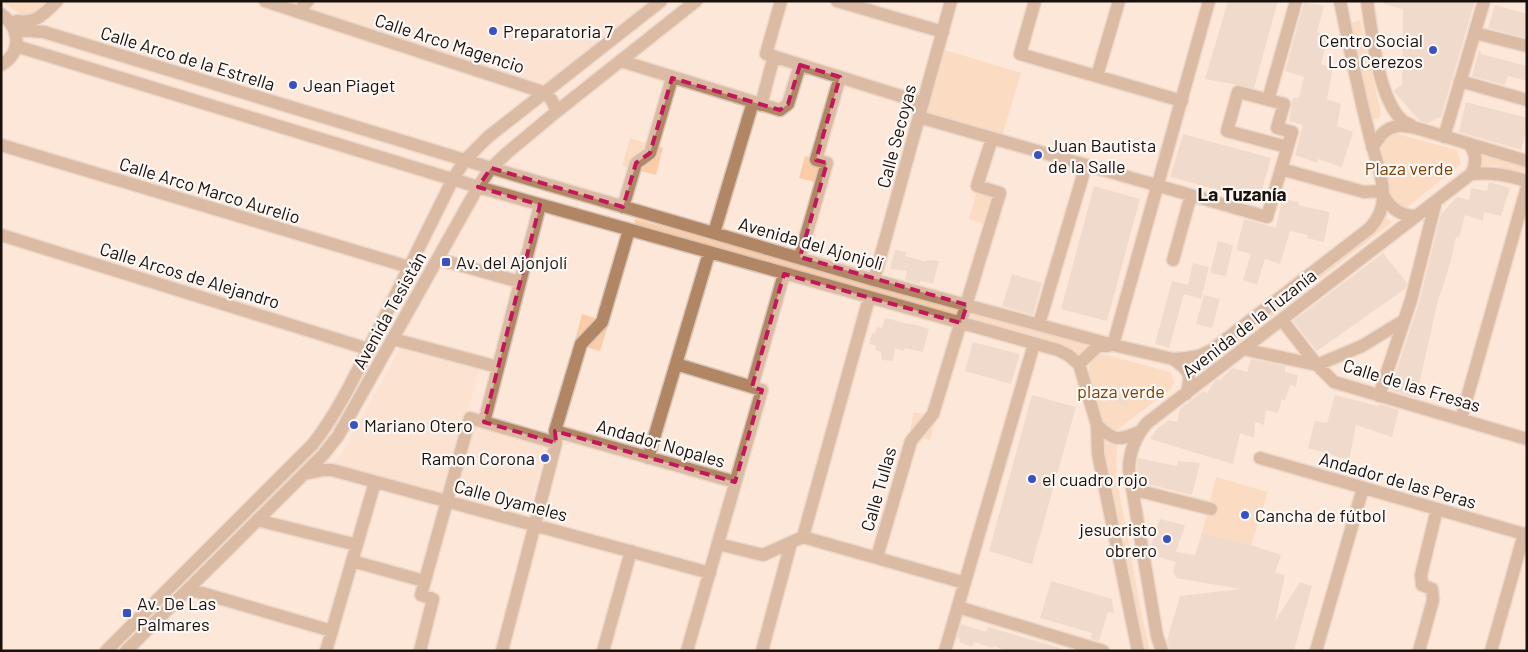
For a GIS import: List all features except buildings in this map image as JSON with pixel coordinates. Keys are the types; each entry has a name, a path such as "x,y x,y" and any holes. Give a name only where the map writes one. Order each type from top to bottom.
{"street":[{"path":"1,65 12,56 16,46 9,21 32,22 41,17 57,1"},
{"name":"Calle Arco Magencio","path":"265,1 543,92"},
{"path":"298,12 308,1"},
{"name":"Avenida Tesistán","path":"106,651 313,444 334,413 453,179 465,160 488,137 543,92 661,1"},
{"name":"Avenida Tesistán","path":"126,651 303,474 338,436 478,187 491,168 556,112 696,1"},
{"path":"714,233 757,103 770,55 781,1"},
{"path":"837,1 943,32"},
{"name":"Calle Secoyas","path":"874,280 951,1"},
{"path":"1035,1 1020,54 1182,101"},
{"path":"1097,76 1119,1"},
{"path":"1138,651 1098,454 1097,425 1079,364 1098,346 1113,346 1209,1"},
{"path":"1268,100 1296,1"},
{"path":"1340,1 1372,147 1387,202 1396,211 1409,216 1416,216 1471,174 1476,158 1469,144"},
{"path":"1367,1 1380,74 1387,98 1402,120 1416,128"},
{"path":"1444,137 1475,33 1487,2"},
{"name":"Calle Arco de la Estrella","path":"9,21 491,168"},
{"path":"1475,33 1527,46"},
{"path":"16,46 453,179"},
{"path":"770,55 923,103"},
{"path":"621,61 780,110 788,104 800,64"},
{"path":"800,257 827,163 816,160 840,77"},
{"path":"623,207 636,163 650,153 672,78"},
{"path":"1460,81 1527,100"},
{"path":"543,92 555,104 556,112"},
{"path":"919,117 1267,217 1292,132 1277,128 1284,104 1238,92 1227,131 1287,147"},
{"path":"1372,147 1381,135 1391,128 1402,126 1416,128 1527,161"},
{"path":"961,323 1000,193 977,186 992,138"},
{"name":"Calle Arco Marco Aurelio","path":"1,146 409,267"},
{"path":"1039,324 1086,165"},
{"name":"Avenida del Ajonjolí","path":"491,168 874,280 1039,324 1113,346"},
{"path":"1281,169 1364,192 1383,193"},
{"path":"1471,174 1487,172 1504,174 1527,181"},
{"name":"Avenida del Ajonjolí","path":"453,179 708,253 1058,350 1079,364"},
{"path":"1460,419 1527,188"},
{"name":"Avenida de la Tuzanía","path":"1113,346 1172,359 1186,358 1212,350 1370,228 1381,210 1383,193"},
{"path":"1173,260 1191,195"},
{"path":"1379,396 1411,300 1436,201"},
{"path":"484,422 540,205"},
{"path":"502,651 581,344 602,322 634,232 645,213"},
{"name":"Avenida de la Tuzanía","path":"1162,651 1157,636 1129,470 1129,457 1139,432 1147,423 1416,216"},
{"name":"Calle Arcos de Alejandro","path":"1,235 368,348"},
{"path":"648,458 708,253"},
{"path":"438,259 520,282"},
{"path":"752,387 784,274"},
{"path":"762,651 869,298"},
{"name":"Calle de las Fresas","path":"1282,320 1317,365 1334,382 1527,439"},
{"path":"1243,350 1317,365 1362,346 1404,321"},
{"name":"Calle Tullas","path":"877,557 911,440 933,414 961,323"},
{"path":"393,339 498,367"},
{"path":"945,651 1034,344"},
{"path":"1172,359 1184,366 1188,372 1189,385 1186,394"},
{"path":"676,364 762,390 735,482"},
{"name":"Andador Nopales","path":"446,501 470,418 648,458 735,482 687,651"},
{"path":"1097,425 1109,436 1115,438 1127,437 1139,432"},
{"name":"Andador de las Peras","path":"1260,458 1525,534"},
{"name":"Calle Oyameles","path":"303,474 328,470 337,472 536,524 710,573"},
{"path":"326,651 375,482"},
{"path":"1316,651 1363,488"},
{"path":"1132,489 1211,509"},
{"path":"420,651 433,599 421,595 446,501"},
{"path":"1419,651 1433,600 1432,589 1422,585 1421,575 1437,509"},
{"path":"257,520 357,545"},
{"path":"1491,651 1525,534"},
{"path":"718,544 763,555 797,540 877,557 965,583"},
{"path":"603,651 631,551"},
{"path":"352,561 424,581"},
{"path":"188,590 332,631"},
{"path":"958,607 1103,651"}],"highlighted area":[{"path":"800,65 840,77 816,160 827,163 800,257 967,305 961,323 784,274 752,387 762,390 735,482 555,431 556,443 484,422 540,205 478,187 491,168 623,207 636,163 650,153 672,78 780,110 788,104"}],"shaded area":[{"name":"Preparatoria 7","path":"312,1 657,1 547,88 303,11"},
{"path":"400,349 479,370 443,496 330,466 341,455"},
{"path":"474,423 547,444 529,509 455,488"}],"green space":[{"path":"2,1 47,1 28,20"},
{"name":"Plaza verde","path":"1360,20 1381,114 1378,119 1365,119 1345,24"},
{"path":"935,47 1021,73 1002,136 916,110"},
{"name":"Plaza verde","path":"1386,131 1457,150 1461,164 1406,208 1394,209 1372,147"},
{"path":"630,138 663,148 656,175 622,166"},
{"path":"1478,154 1527,168 1527,174 1497,166 1479,166"},
{"path":"805,156 832,164 827,185 799,178"},
{"path":"978,187 998,193 989,225 969,219"},
{"name":"Plaza verde","path":"1376,209 1392,222 1206,368 1194,375 1181,365 1366,228"},
{"name":"Plaza verde","path":"634,220 1087,344 1080,356 636,225"},
{"path":"582,314 609,322 600,351 574,344"},
{"name":"plaza verde","path":"1098,354 1170,372 1174,382 1171,389 1109,436 1097,425 1089,381 1089,365"},
{"path":"914,412 936,417 930,440 909,435"},
{"name":"Plaza verde","path":"1103,443 1117,445 1116,475 1150,651 1142,651 1108,480"},
{"path":"1216,477 1268,492 1251,545 1202,533"}],"place":[{"name":"Preparatoria 7","path":"493,31"},
{"name":"Centro Social Los Cerezos","path":"1433,50"},
{"name":"Jean Piaget","path":"293,85"},
{"name":"Juan Bautista de la Salle","path":"1038,155"},
{"name":"Av. del Ajonjolí","path":"446,262"},
{"name":"Mariano Otero","path":"354,425"},
{"name":"Ramon Corona","path":"545,458"},
{"name":"el cuadro rojo","path":"1032,479"},
{"name":"Cancha de fútbol","path":"1245,515"},
{"name":"jesucristo obrero","path":"1167,539"},
{"name":"Av. De Las Palmares","path":"127,613"}],"district":[{"name":"La Tuzanía","path":"1242,193"}]}
